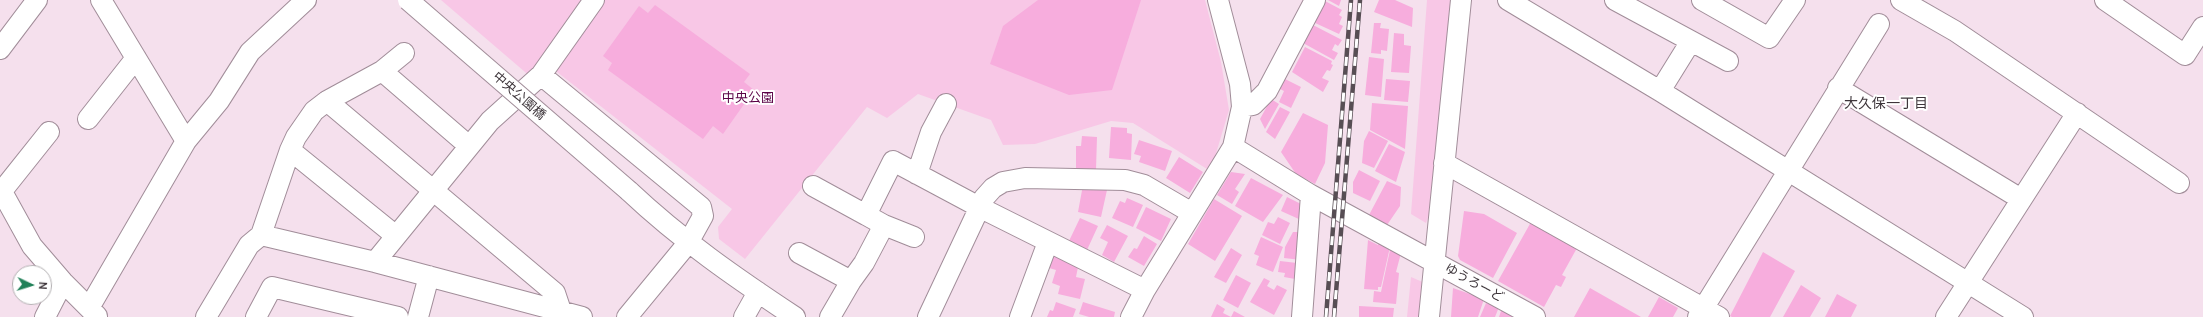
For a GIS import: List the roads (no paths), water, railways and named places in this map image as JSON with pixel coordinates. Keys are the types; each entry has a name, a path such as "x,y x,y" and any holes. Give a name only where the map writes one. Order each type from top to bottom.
{"street":[{"path":"0,49 37,0"},
{"path":"101,0 186,141"},
{"path":"49,132 1,189 32,246 63,282 94,312 186,141 219,101 250,52 306,0"},
{"name":"中央公園橋","path":"408,0 666,226 688,243 795,317"},
{"path":"375,262 490,121 541,75 594,0"},
{"path":"1131,317 1145,290 1233,147 1242,107 1235,59 1218,0"},
{"path":"1242,107 1253,105 1266,92 1315,0"},
{"path":"1429,317 1461,0"},
{"path":"1508,0 1660,91 2023,317"},
{"path":"1615,0 1728,61"},
{"path":"1702,0 1768,38 1795,0"},
{"path":"1901,0 1955,32 2179,182"},
{"path":"2105,0 2185,55 2203,27"},
{"path":"1444,163 1707,314 1787,171 1878,24"},
{"path":"1660,91 1691,41"},
{"path":"206,317 249,245 261,235 290,150 296,137 314,111 327,100 382,71 404,54"},
{"path":"88,119 136,58"},
{"path":"382,71 469,146"},
{"path":"541,75 701,207 703,216 688,243 627,317"},
{"path":"1838,88 2020,199"},
{"path":"327,100 555,293 561,311"},
{"path":"917,174 931,132 946,104"},
{"path":"1946,317 2020,199 2077,113"},
{"name":"ゆうろーど","path":"1233,147 1311,195 1535,317"},
{"path":"290,150 396,236"},
{"path":"866,216 893,161 981,208 1145,290"},
{"path":"928,317 981,208 984,198 993,188 1003,182 1025,178 1125,180 1144,185 1192,214"},
{"path":"813,186 866,216 914,237"},
{"path":"1302,317 1311,195"},
{"path":"830,317 851,281 864,263 884,225"},
{"path":"261,235 375,262 582,317"},
{"path":"1020,317 1048,242"},
{"path":"799,253 851,281"},
{"path":"418,317 429,276"},
{"path":"45,317 63,282"},
{"path":"256,317 272,287 398,317"},
{"path":"744,317 758,292"}],"railway":[{"path":"1326,317 1351,0"},
{"path":"1334,317 1360,0"}],"district":[{"name":"大久保一丁目","path":"1886,104"}],"park label":[{"name":"中央公園","path":"748,98"}]}
